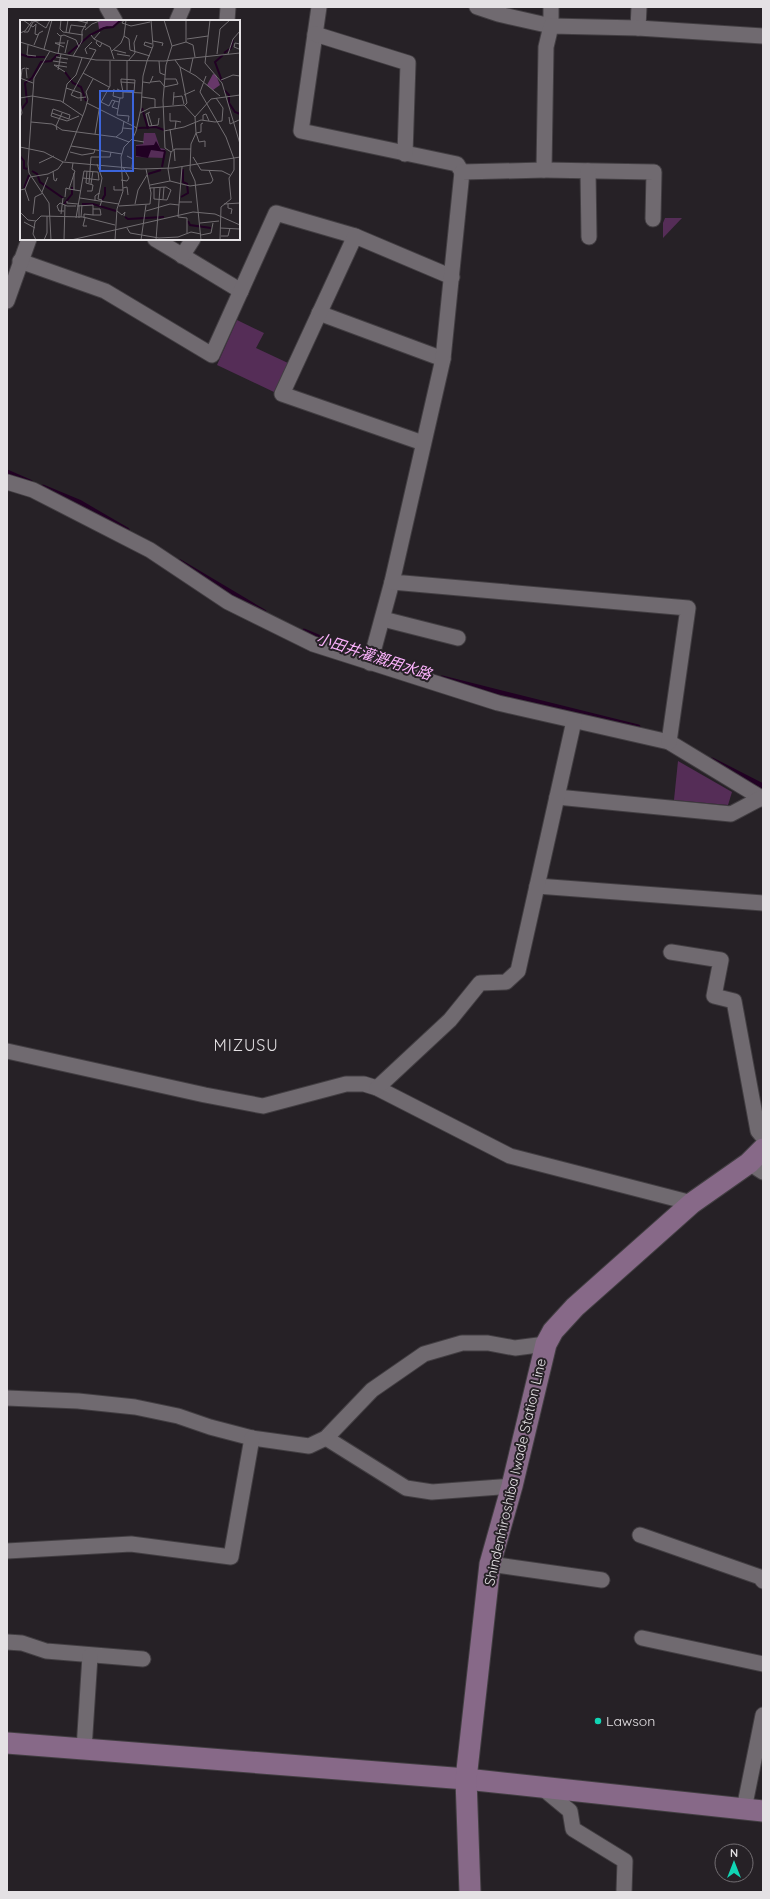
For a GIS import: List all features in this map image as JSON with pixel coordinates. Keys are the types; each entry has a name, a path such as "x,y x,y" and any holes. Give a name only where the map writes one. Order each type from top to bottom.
{"main road":[{"name":"Shindenhiroshiba Iwade Station Line","path":"470,1892 466,1779 490,1564 512,1486 546,1344 553,1330 575,1307 692,1203 758,1161"},
{"path":"7,1743 466,1779 754,1810"}],"street":[{"path":"106,7 114,20"},
{"path":"177,20 183,7"},
{"path":"227,20 228,7"},
{"path":"319,7 301,131 457,164 462,172 444,359 423,443 392,582 372,658"},
{"path":"477,7 498,14 551,26 638,28 763,36"},
{"path":"544,170 546,47 551,26 551,7"},
{"path":"638,28 639,7"},
{"path":"315,34 408,63 405,154"},
{"path":"462,172 544,170 654,172 653,220"},
{"path":"588,171 589,237"},
{"path":"20,261 105,291 212,355 276,213 355,236 452,277"},
{"path":"355,236 282,394 423,443"},
{"path":"7,302 20,261 29,240"},
{"path":"157,240 241,291"},
{"path":"182,256 192,240"},
{"path":"319,313 444,359"},
{"path":"7,482 33,490 150,550 235,605 313,644 372,658 498,703 574,721 670,735 762,798 731,814 557,797"},
{"path":"392,582 688,608 670,735"},
{"path":"383,619 458,638"},
{"path":"378,1088 450,1020 480,982 506,982 518,971 574,721"},
{"path":"537,886 763,903"},
{"path":"671,952 721,960 714,996 734,1002 758,1131 763,1137"},
{"path":"7,1051 263,1106 346,1084 364,1084 378,1088 510,1156 692,1203"},
{"path":"7,1398 78,1400 135,1407 178,1416 210,1427 252,1438 309,1446 326,1438 372,1390 424,1354 462,1343 488,1343 515,1348 546,1344"},
{"path":"7,1551 131,1544 231,1557 252,1438"},
{"path":"326,1438 406,1488 432,1492 512,1486"},
{"path":"640,1535 760,1577 763,1581"},
{"path":"490,1564 602,1580"},
{"path":"642,1638 763,1664"},
{"path":"7,1642 22,1643 46,1651 90,1656 143,1659"},
{"path":"84,1749 90,1656"},
{"path":"754,1810 763,1715"},
{"path":"541,1787 570,1811 574,1829 625,1861 624,1892"}],"shaded area":[{"path":"665,218 682,218 663,238 663,223"},
{"path":"237,320 264,333 256,348 288,363 274,392 217,365"},
{"path":"678,761 732,792 728,805 674,800"}],"waterway":[{"name":"小田井灌漑用水路","path":"7,472 30,482"},
{"name":"小田井灌漑用水路","path":"43,487 79,502 127,530"},
{"name":"小田井灌漑用水路","path":"180,562 264,612"},
{"name":"小田井灌漑用水路","path":"304,631 328,641"},
{"name":"小田井灌漑用水路","path":"442,678 638,727"},
{"name":"小田井灌漑用水路","path":"712,760 763,786"}],"place":[{"name":"Lawson","path":"598,1721"}],"district":[{"name":"MIZUSU","path":"246,1045"}]}
